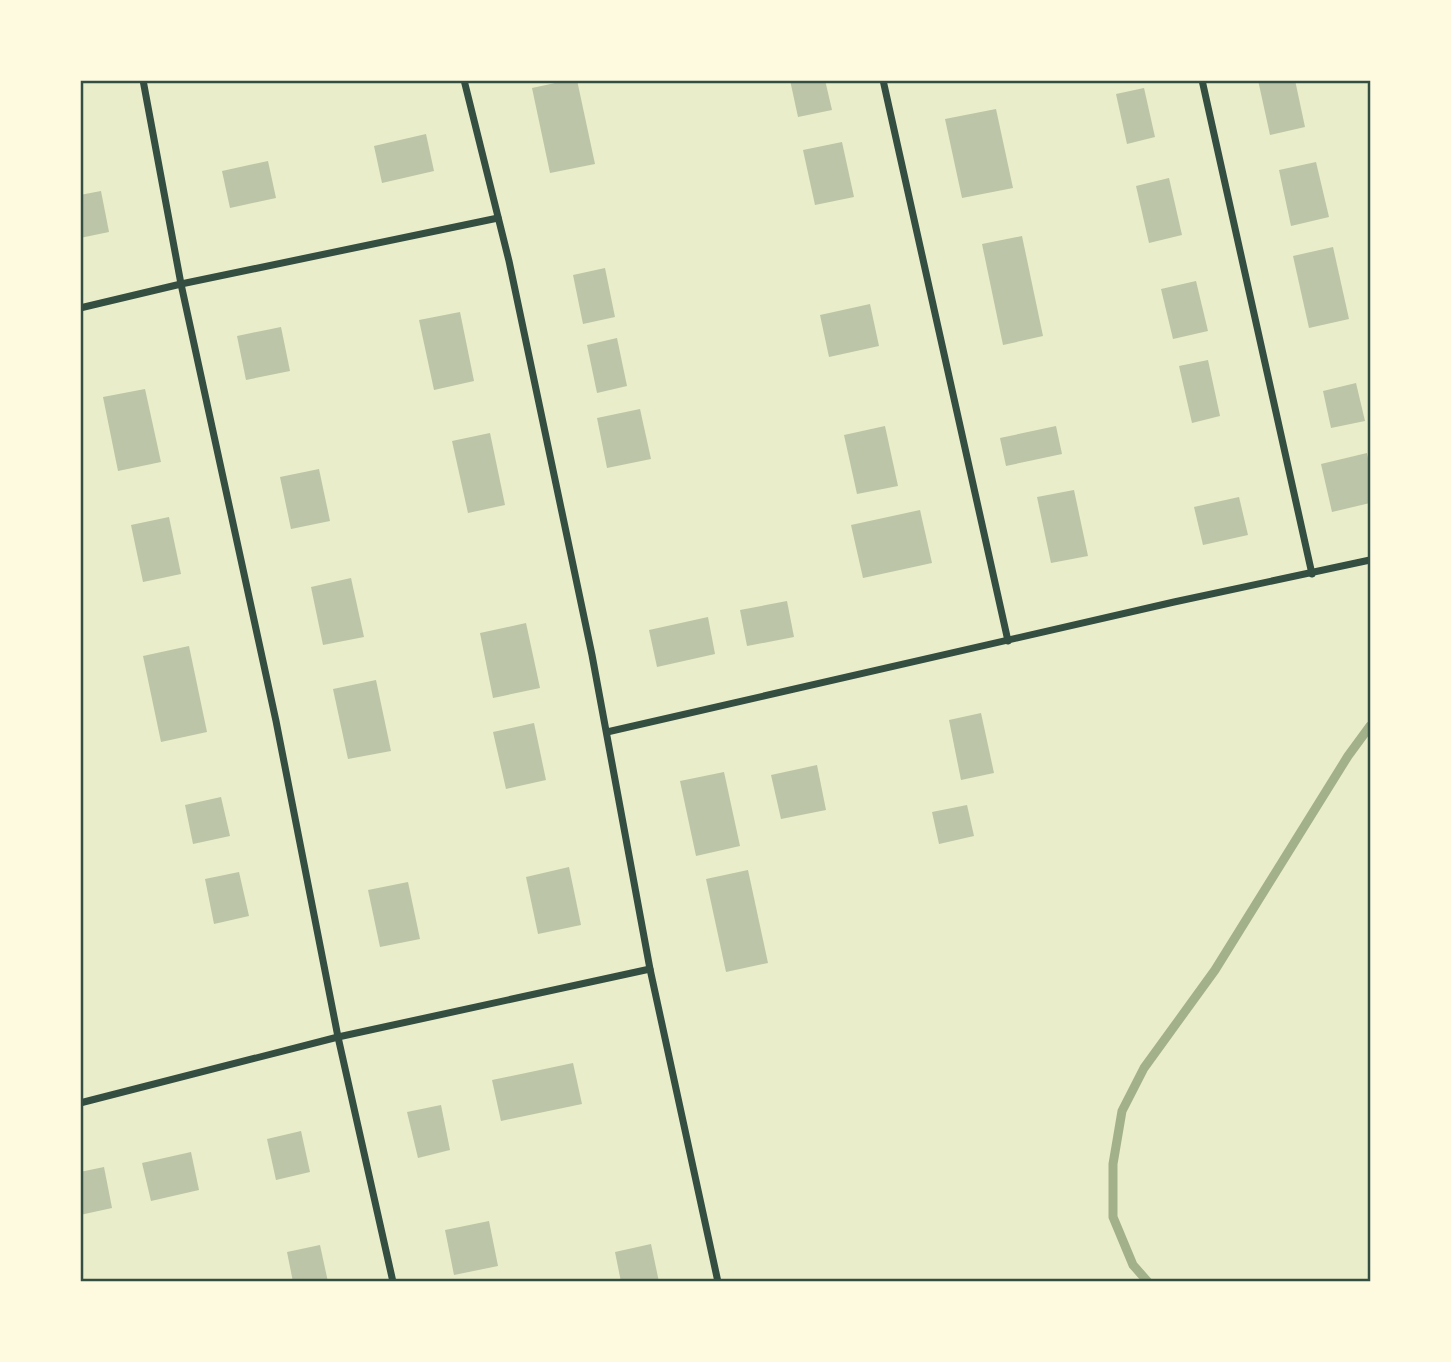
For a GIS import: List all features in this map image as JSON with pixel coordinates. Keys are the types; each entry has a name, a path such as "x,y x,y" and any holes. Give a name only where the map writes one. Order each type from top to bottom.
{"street":[{"path":"143,80 181,284 276,721 338,1037 393,1282"},
{"path":"464,80 509,261 607,732 650,969 718,1282"},
{"path":"883,80 1008,640"},
{"path":"1202,80 1312,574"},
{"path":"80,309 181,284 498,218"},
{"path":"607,732 1174,602 1370,560"},
{"path":"80,1103 338,1037 650,969"}],"building":[{"path":"577,80 595,164 550,173 532,88"},
{"path":"790,80 825,80 832,110 798,117"},
{"path":"1258,80 1295,80 1305,127 1270,135"},
{"path":"1144,88 1155,137 1127,144 1116,94"},
{"path":"996,109 1013,188 962,198 945,119"},
{"path":"426,134 434,171 382,183 374,146"},
{"path":"842,142 854,197 815,205 803,150"},
{"path":"268,161 276,198 230,208 222,171"},
{"path":"1316,162 1329,217 1291,226 1279,170"},
{"path":"1169,178 1182,235 1149,243 1136,186"},
{"path":"101,191 109,232 80,238 80,195"},
{"path":"1022,236 1043,336 1003,345 982,244"},
{"path":"1333,247 1349,319 1309,328 1293,256"},
{"path":"605,268 615,317 583,324 573,275"},
{"path":"1196,281 1208,331 1173,339 1161,289"},
{"path":"870,304 879,346 829,357 820,315"},
{"path":"460,312 474,381 434,390 419,320"},
{"path":"281,327 290,371 246,380 237,336"},
{"path":"617,338 627,386 597,393 587,345"},
{"path":"1208,360 1220,416 1192,423 1179,366"},
{"path":"1356,383 1365,421 1331,428 1323,391"},
{"path":"145,389 161,462 118,471 103,397"},
{"path":"640,409 651,459 607,468 597,418"},
{"path":"885,426 898,486 857,494 844,435"},
{"path":"1056,426 1062,454 1006,466 1000,438"},
{"path":"490,433 505,505 468,513 452,441"},
{"path":"1367,453 1370,503 1332,512 1321,464"},
{"path":"319,469 330,521 291,529 280,477"},
{"path":"1074,490 1088,556 1051,563 1037,497"},
{"path":"1239,497 1248,535 1203,545 1194,507"},
{"path":"920,510 932,563 863,578 851,525"},
{"path":"169,517 181,574 143,582 131,525"},
{"path":"351,578 364,637 323,645 311,587"},
{"path":"787,601 794,637 747,646 740,610"},
{"path":"708,617 715,654 657,667 649,630"},
{"path":"526,623 540,688 493,698 480,633"},
{"path":"189,646 207,732 161,742 143,656"},
{"path":"376,680 391,751 348,759 333,689"},
{"path":"981,713 994,773 961,780 949,720"},
{"path":"534,723 546,780 506,789 493,732"},
{"path":"817,765 826,810 781,819 771,775"},
{"path":"724,772 740,846 696,856 680,781"},
{"path":"221,797 230,836 193,844 185,805"},
{"path":"967,805 974,836 939,844 932,812"},
{"path":"569,867 581,925 538,934 526,877"},
{"path":"748,870 768,963 726,972 706,879"},
{"path":"239,872 249,916 214,924 205,879"},
{"path":"408,882 420,939 380,947 368,890"},
{"path":"573,1063 582,1104 501,1121 492,1080"},
{"path":"441,1105 450,1150 418,1158 407,1112"},
{"path":"301,1131 310,1172 276,1180 267,1139"},
{"path":"191,1152 199,1190 151,1201 142,1163"},
{"path":"104,1167 112,1208 80,1215 80,1172"},
{"path":"489,1221 498,1266 454,1275 445,1230"},
{"path":"651,1244 659,1282 621,1282 615,1252"},
{"path":"320,1245 328,1282 293,1282 287,1252"}],"waterway":[{"path":"1148,1282 1133,1265 1113,1217 1113,1164 1122,1111 1144,1068 1215,970 1348,756 1370,726"}]}
